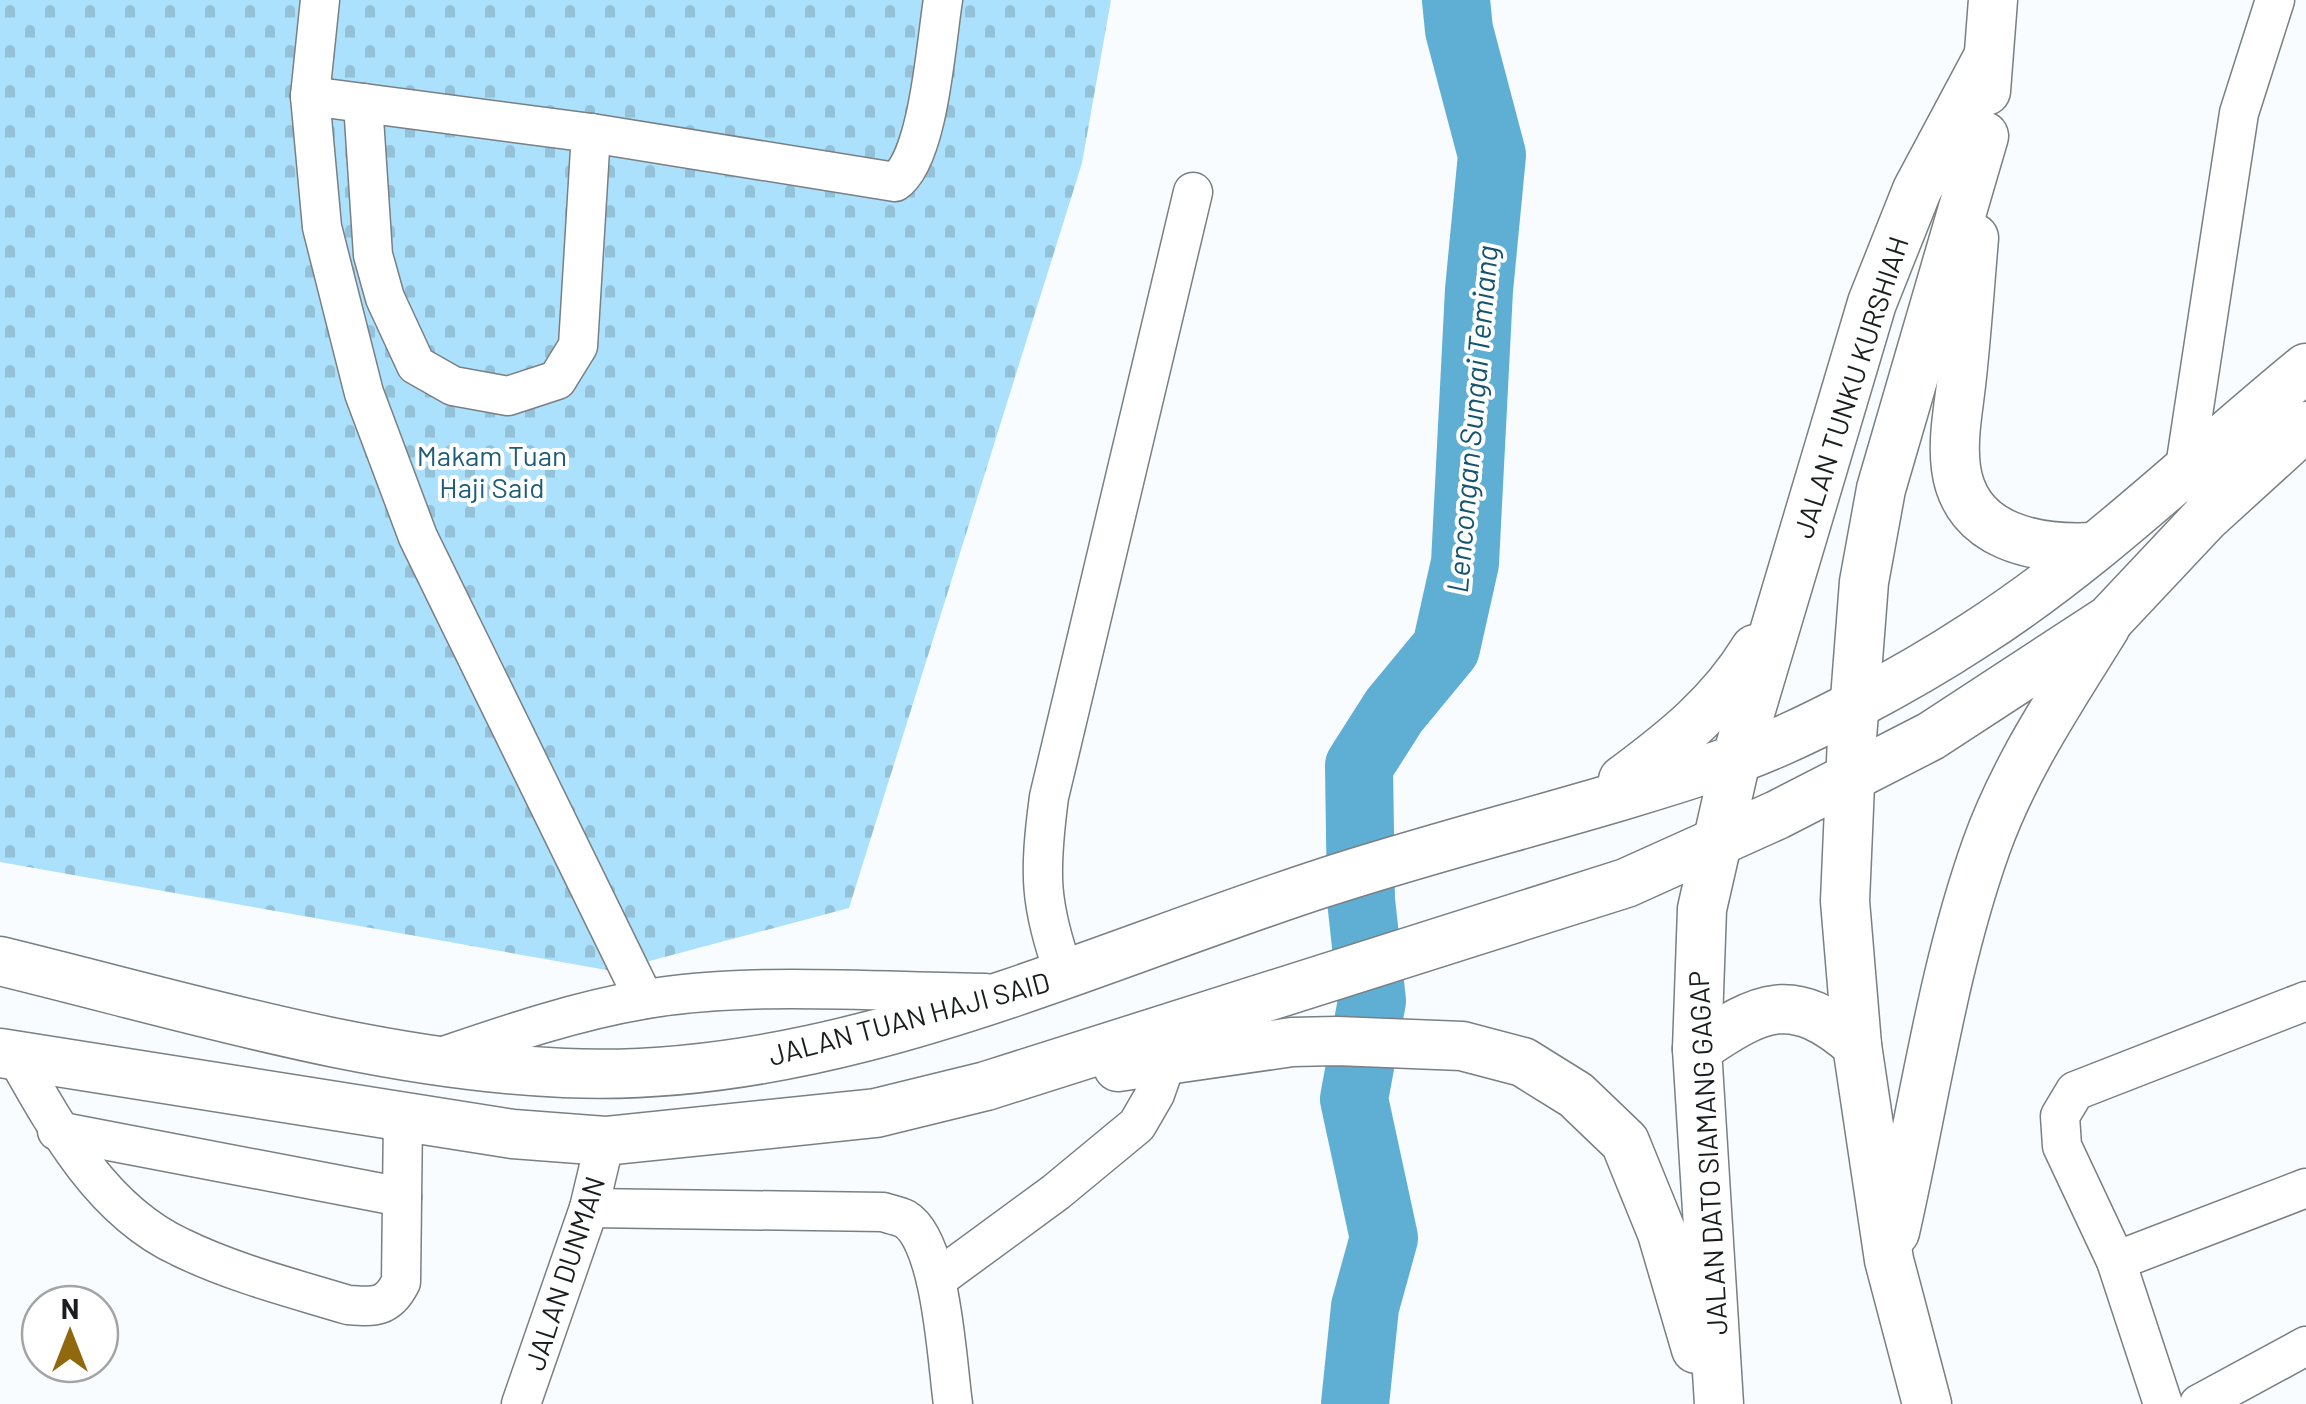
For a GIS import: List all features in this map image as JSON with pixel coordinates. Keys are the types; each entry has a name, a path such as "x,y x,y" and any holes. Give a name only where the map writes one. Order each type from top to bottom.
{"main road":[{"name":"JALAN TUNKU KURSHIAH","path":"1778,611 1872,303 1917,190 1988,59 1993,0"},
{"path":"1988,59 1955,424 1956,471 1969,503 1996,531 2018,543 2051,550 2094,547"},
{"path":"1927,1404 1889,1260 1857,1045 1845,901 1864,582 1881,490 1984,136"},
{"path":"8,1055 513,1134 605,1141 876,1113 986,1086 1316,980 1455,940 1626,883 1715,845 1853,739 1976,635 2094,547 2306,368"},
{"path":"1889,1260 1950,977 1986,846 2032,746 2110,619 2205,518 2306,426"},
{"path":"1596,800 1676,741 1731,688 1778,611"},
{"name":"JALAN DATO SIAMANG GAGAP","path":"1716,1404 1697,1049 1702,909 1736,760 1778,611"},
{"path":"1853,739 1931,736 2110,619"},
{"name":"JALAN TUAN HAJI SAID","path":"0,962 340,1043 433,1060 566,1074 688,1069 805,1052 1065,976 1316,885 1476,835 1736,760 1853,739"},
{"path":"1697,1049 1758,1011 1792,1010 1827,1019 1857,1045"},
{"path":"986,1086 1292,1042 1462,1046 1522,1062 1576,1095 1625,1142 1662,1232 1716,1404"}],"street":[{"path":"320,0 310,96 322,227 364,393 418,536 644,999"},
{"path":"310,96 591,132 894,182 906,174 917,149 943,0"},
{"path":"2205,518 2185,468 2207,299 2239,113 2275,0"},
{"path":"362,103 373,255 385,298 416,365 453,386 508,396 556,380 578,346 591,132"},
{"path":"1065,976 1044,918 1040,866 1049,797 1193,192"},
{"path":"364,393 416,365"},
{"path":"433,1060 554,1020 644,999 741,992 1010,992"},
{"path":"2163,1404 2116,1261 2062,1146 2060,1116 2075,1091 2306,1000"},
{"path":"8,1055 58,1131 124,1207 177,1246 348,1305 378,1307 393,1298 400,1282 403,1117"},
{"path":"936,1280 1056,1192 1136,1125 1156,1094 1167,1060"},
{"path":"58,1131 402,1198"},
{"name":"JALAN DUNMAN","path":"520,1404 590,1208 605,1141"},
{"path":"2116,1261 2306,1188"},
{"path":"590,1208 882,1212 907,1220 924,1242 936,1280 953,1404"},
{"path":"2199,1404 2306,1346"}],"green space":[{"name":"Makam Tuan Haji Said","path":"0,0 1111,0 1082,163 849,908 612,971 0,862"}],"waterway":[{"name":"Lencongan Sungai Temiang","path":"1355,1404 1365,1307 1384,1238 1354,1099 1372,1001 1361,900 1359,766 1394,711 1446,648 1465,563 1479,290 1492,155 1459,30 1456,0"}]}
